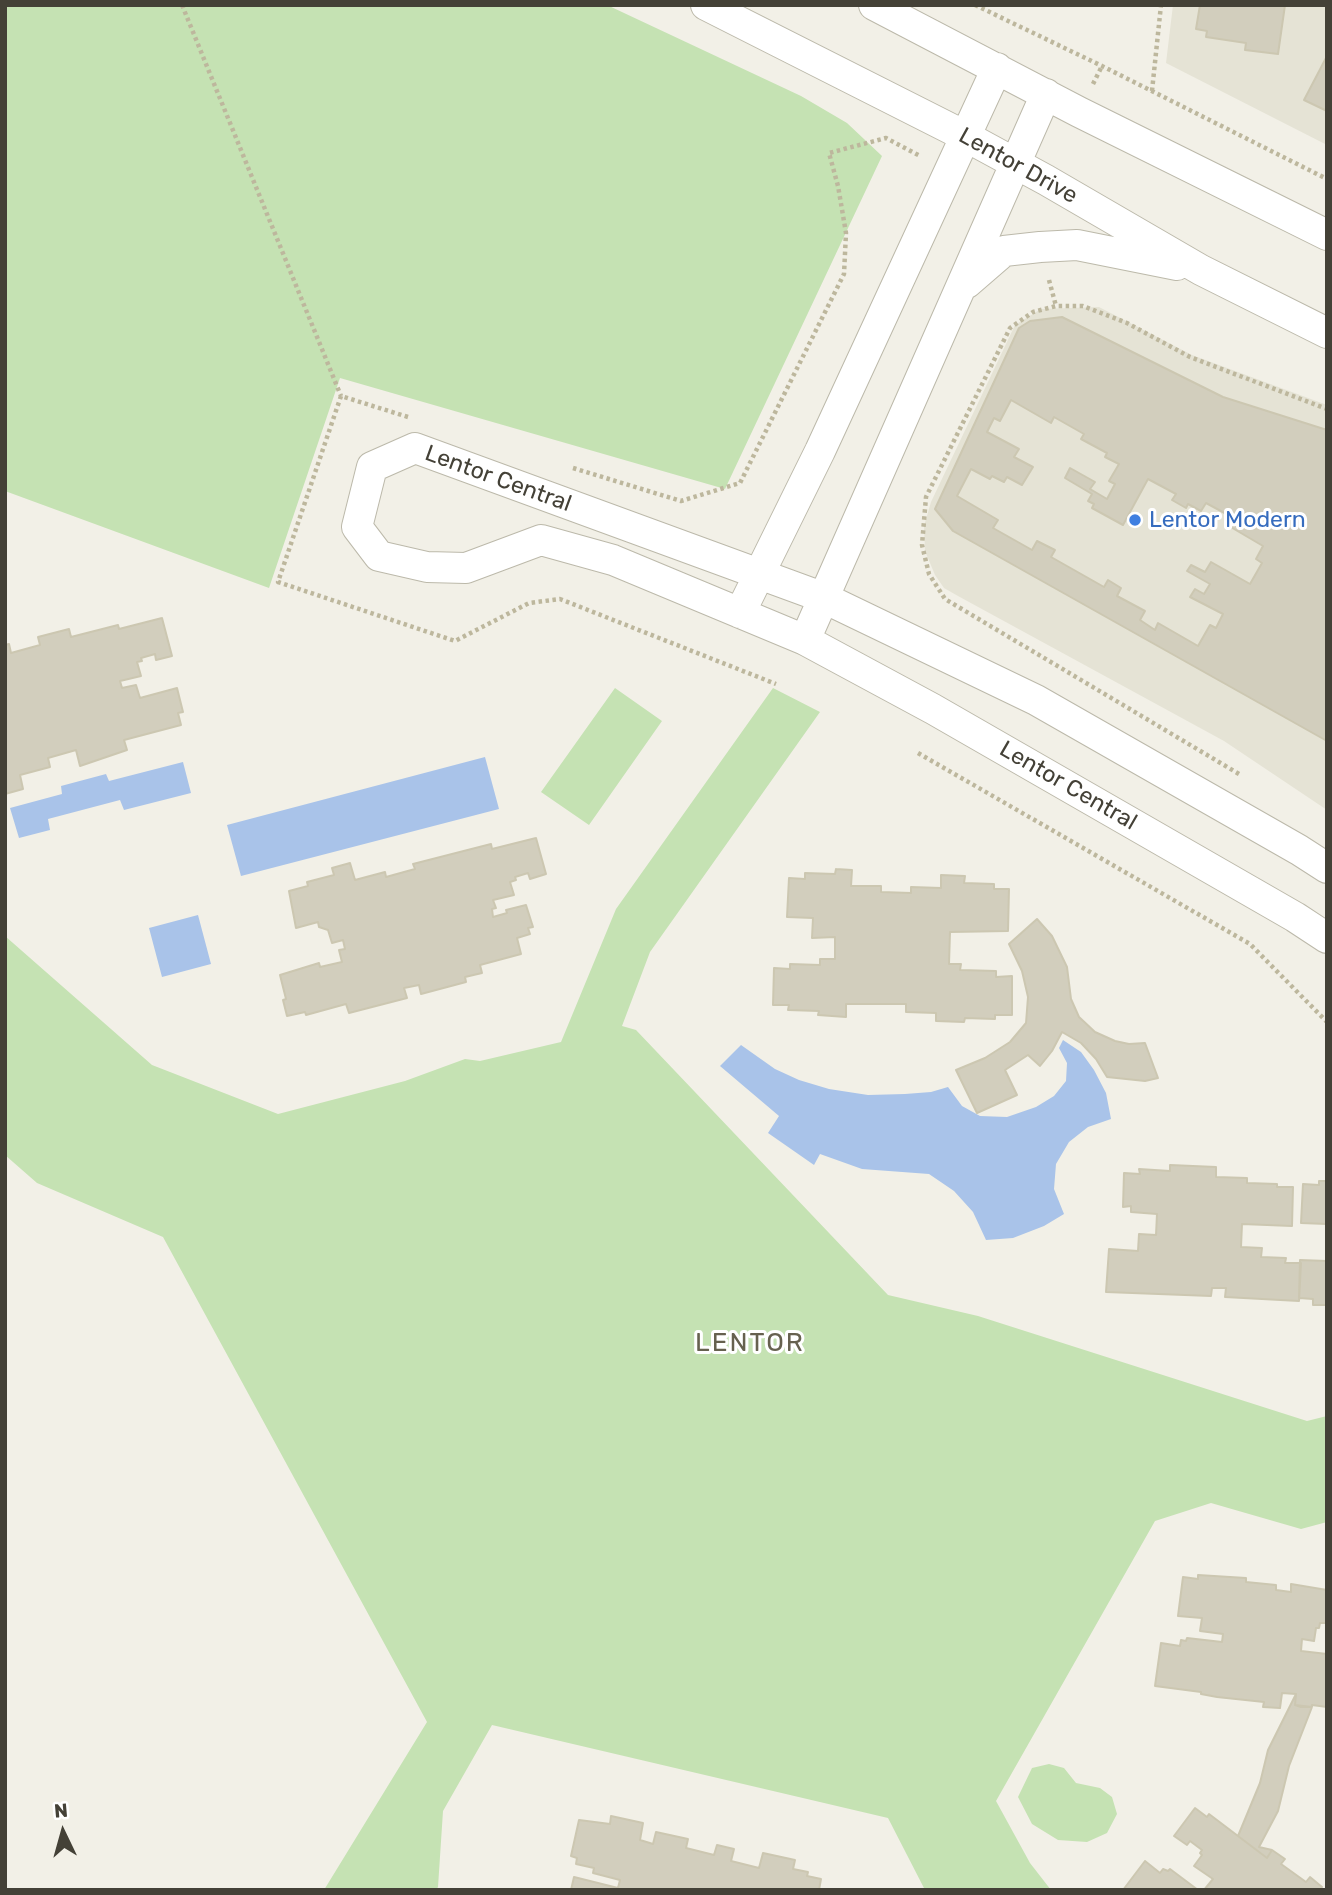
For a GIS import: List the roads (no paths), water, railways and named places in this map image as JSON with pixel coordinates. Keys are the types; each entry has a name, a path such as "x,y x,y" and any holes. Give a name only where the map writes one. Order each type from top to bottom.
{"street":[{"name":"Lentor Drive","path":"706,5 965,136 1201,270 1327,332"},
{"path":"874,5 1327,235"},
{"path":"740,613 820,451 997,68"},
{"path":"805,640 1046,94"},
{"path":"961,288 1004,251 1040,247 1077,245 1201,270"},
{"name":"Lentor Central","path":"1327,868 1036,700 822,597 415,448 372,467 357,527 379,556 427,567 466,568 541,540 613,561 805,640 933,709 1327,938"}],"water":[{"path":"485,757 499,809 241,876 227,825"},
{"path":"183,762 191,793 124,810 120,800 48,819 50,830 19,838 10,808 62,794 61,786 106,774 109,781"},
{"path":"198,915 211,964 162,977 149,928"},
{"path":"1063,1040 1081,1052 1094,1070 1106,1093 1111,1119 1088,1127 1069,1142 1056,1164 1054,1189 1064,1214 1044,1226 1013,1238 986,1240 973,1212 954,1191 929,1174 862,1169 820,1154 814,1165 768,1133 779,1116 720,1066 741,1045 775,1069 829,1089 868,1095 931,1092 948,1087 962,1106 980,1116 1007,1117 1036,1107 1054,1096 1066,1081 1067,1063 1059,1048"}],"place":[{"name":"Lentor Modern","path":"1135,520"}],"district":[{"name":"LENTOR","path":"750,1343"}]}
